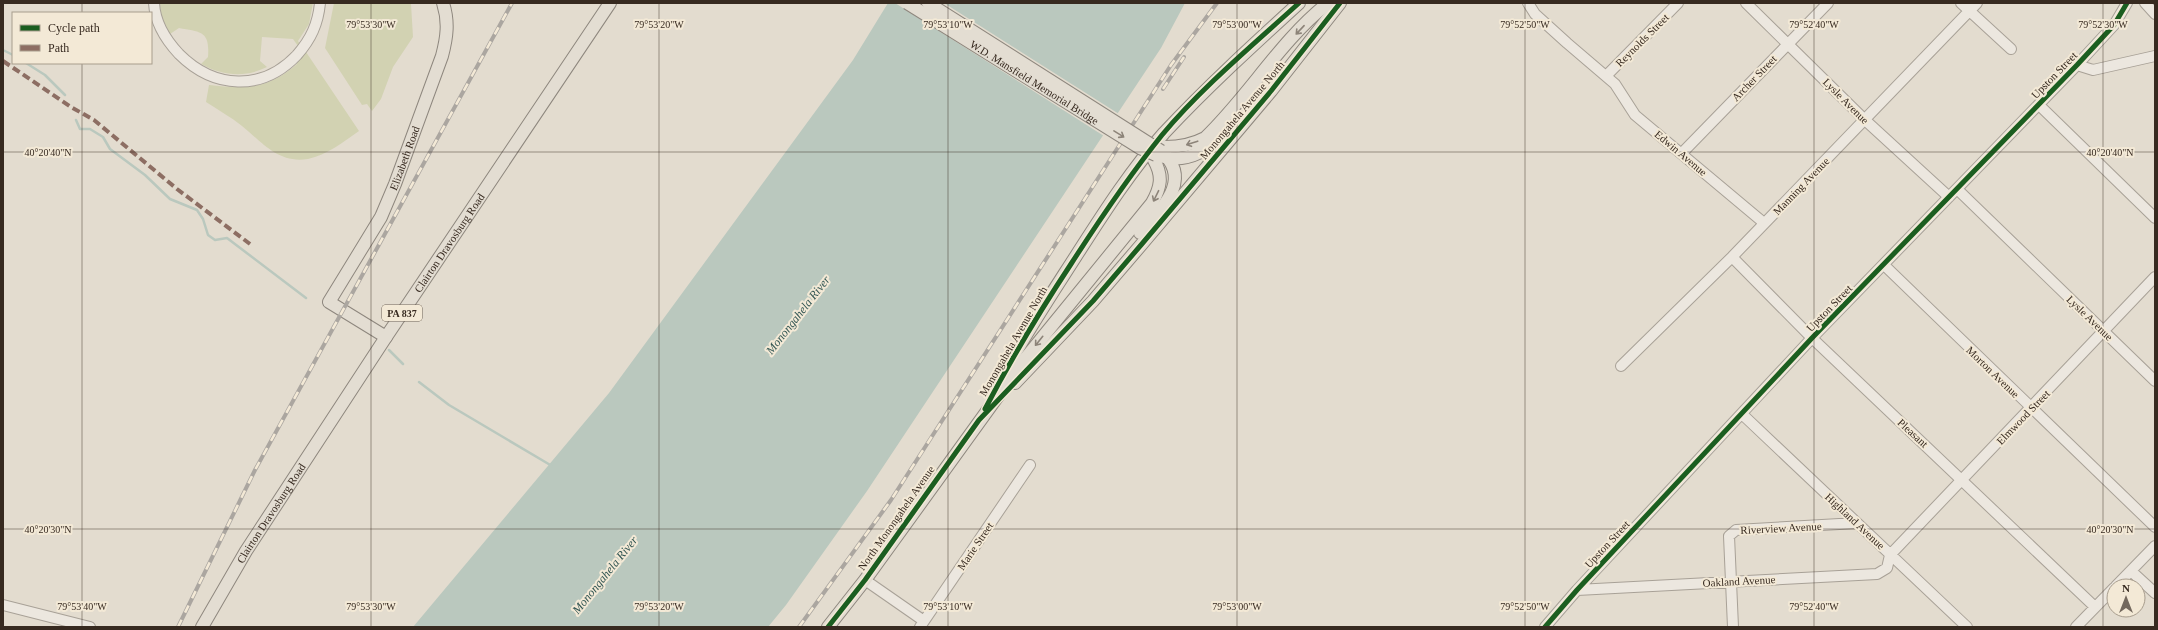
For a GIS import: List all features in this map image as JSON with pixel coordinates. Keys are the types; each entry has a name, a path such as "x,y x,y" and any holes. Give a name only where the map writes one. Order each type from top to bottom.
{"main road":[{"name":"Elizabeth Road","path":"386,337 329,302 381,217 395,184 442,56 448,35 448,18 443,3"},
{"name":"Clairton Dravosburg Road","path":"202,627 246,551 386,337 610,3"},
{"name":"W.D. Mansfield Memorial Bridge","path":"907,3 1143,143"},
{"name":"W.D. Mansfield Memorial Bridge","path":"928,3 1143,143"},
{"name":"Monongahela Avenue North","path":"979,420 1031,326 1118,193 1163,134 1248,49 1300,3"},
{"path":"1161,154 1205,138 1217,127 1291,39 1328,3"},
{"name":"Monongahela Avenue North","path":"979,420 1093,301 1315,37 1324,21 1340,3"},
{"path":"1143,143 1161,154 1187,157 1199,153 1219,141 1295,51 1324,21"},
{"path":"1042,353 1060,328 1169,199 1174,187 1175,173 1161,154 1143,143"},
{"path":"979,420 1024,360 1152,203 1159,192 1161,180 1159,169 1161,154"},
{"name":"North Monongahela Avenue","path":"828,627 865,580 979,420"}],"street":[{"path":"154,3 154,12 161,32 188,63 207,75 225,80 244,82 268,76 285,67 310,37 316,24 320,3"},
{"name":"Edwin Avenue","path":"1528,3 1529,7 1546,23 1615,84 1636,115 1764,223"},
{"name":"Reynolds Street","path":"1606,76 1678,3"},
{"name":"Lysle Avenue","path":"1746,3 1865,120 1949,197"},
{"name":"Archer Street","path":"1682,153 1828,3"},
{"path":"1961,3 2011,49"},
{"name":"Manning Avenue","path":"1622,366 1732,257 1977,3"},
{"name":"Upston Street","path":"1545,627 1577,590 1742,415 1812,338 2077,65 2114,25 2127,3"},
{"path":"2145,3 2155,14"},
{"path":"2077,65 2093,70 2155,56"},
{"path":"2038,105 2155,218"},
{"name":"Lysle Avenue","path":"1957,189 2155,381"},
{"name":"Pleasant","path":"1732,257 1812,338 2095,607"},
{"name":"Morton Avenue","path":"1884,265 2031,409 2155,527"},
{"name":"Elmwood Street","path":"1890,555 2031,409 2155,277"},
{"name":"Highland Avenue","path":"1742,415 1967,627"},
{"name":"Marie Street","path":"922,624 1030,465"},
{"name":"Riverview Avenue","path":"1730,582 1729,536 1736,530 1857,523"},
{"path":"2124,578 2155,546"},
{"name":"Oakland Avenue","path":"1577,590 1877,574 1887,568 1890,555"},
{"path":"2131,571 2155,593"},
{"path":"865,580 922,624"},
{"path":"1730,582 1733,627"},
{"path":"2076,627 2106,596"},
{"path":"3,605 90,627"}],"green space":[{"path":"160,3 313,3 309,24 298,41 300,44 298,46 293,39 262,37 260,61 267,67 250,73 234,74 218,71 201,64 208,57 206,37 198,32 179,28 170,34 161,16"},
{"path":"334,3 411,4 413,37 393,67 381,99 372,111 367,104 362,105 325,48"},
{"path":"306,52 359,131 341,144 322,154 308,159 297,160 279,155 264,145 238,123 206,102 209,85 245,87 266,83 287,72 297,64 296,61"}],"water":[{"name":"Monongahela River","path":"888,3 1185,3 1161,48 867,491 786,605 768,627 413,627 609,393 853,60"}],"pier":[{"path":"895,3 944,3 1119,114 1104,136"}],"waterway":[{"path":"3,50 12,54"},
{"path":"28,64 45,75 65,95"},
{"path":"76,120 80,129 90,129 103,137 110,149 145,175 170,199 197,210 203,219 208,235 215,240 227,238 306,298"},
{"path":"389,350 403,364"},
{"path":"419,382 449,405 552,466"}],"railway":[{"path":"178,627 255,470 512,3"},
{"path":"799,627 891,500 1171,65 1217,3"},
{"path":"1163,89 1184,57"}],"marked path":[{"path":"3,61 71,107 94,120 177,189 250,244"}],"cycle path":[{"path":"985,409 1015,354 1059,282 1115,198 1150,150 1177,118 1211,83 1299,3"},
{"path":"828,627 865,580 979,420 1093,301 1271,91 1340,3"},
{"path":"1545,627 1577,590 1812,338 2077,65 2114,25 2127,3"}]}
